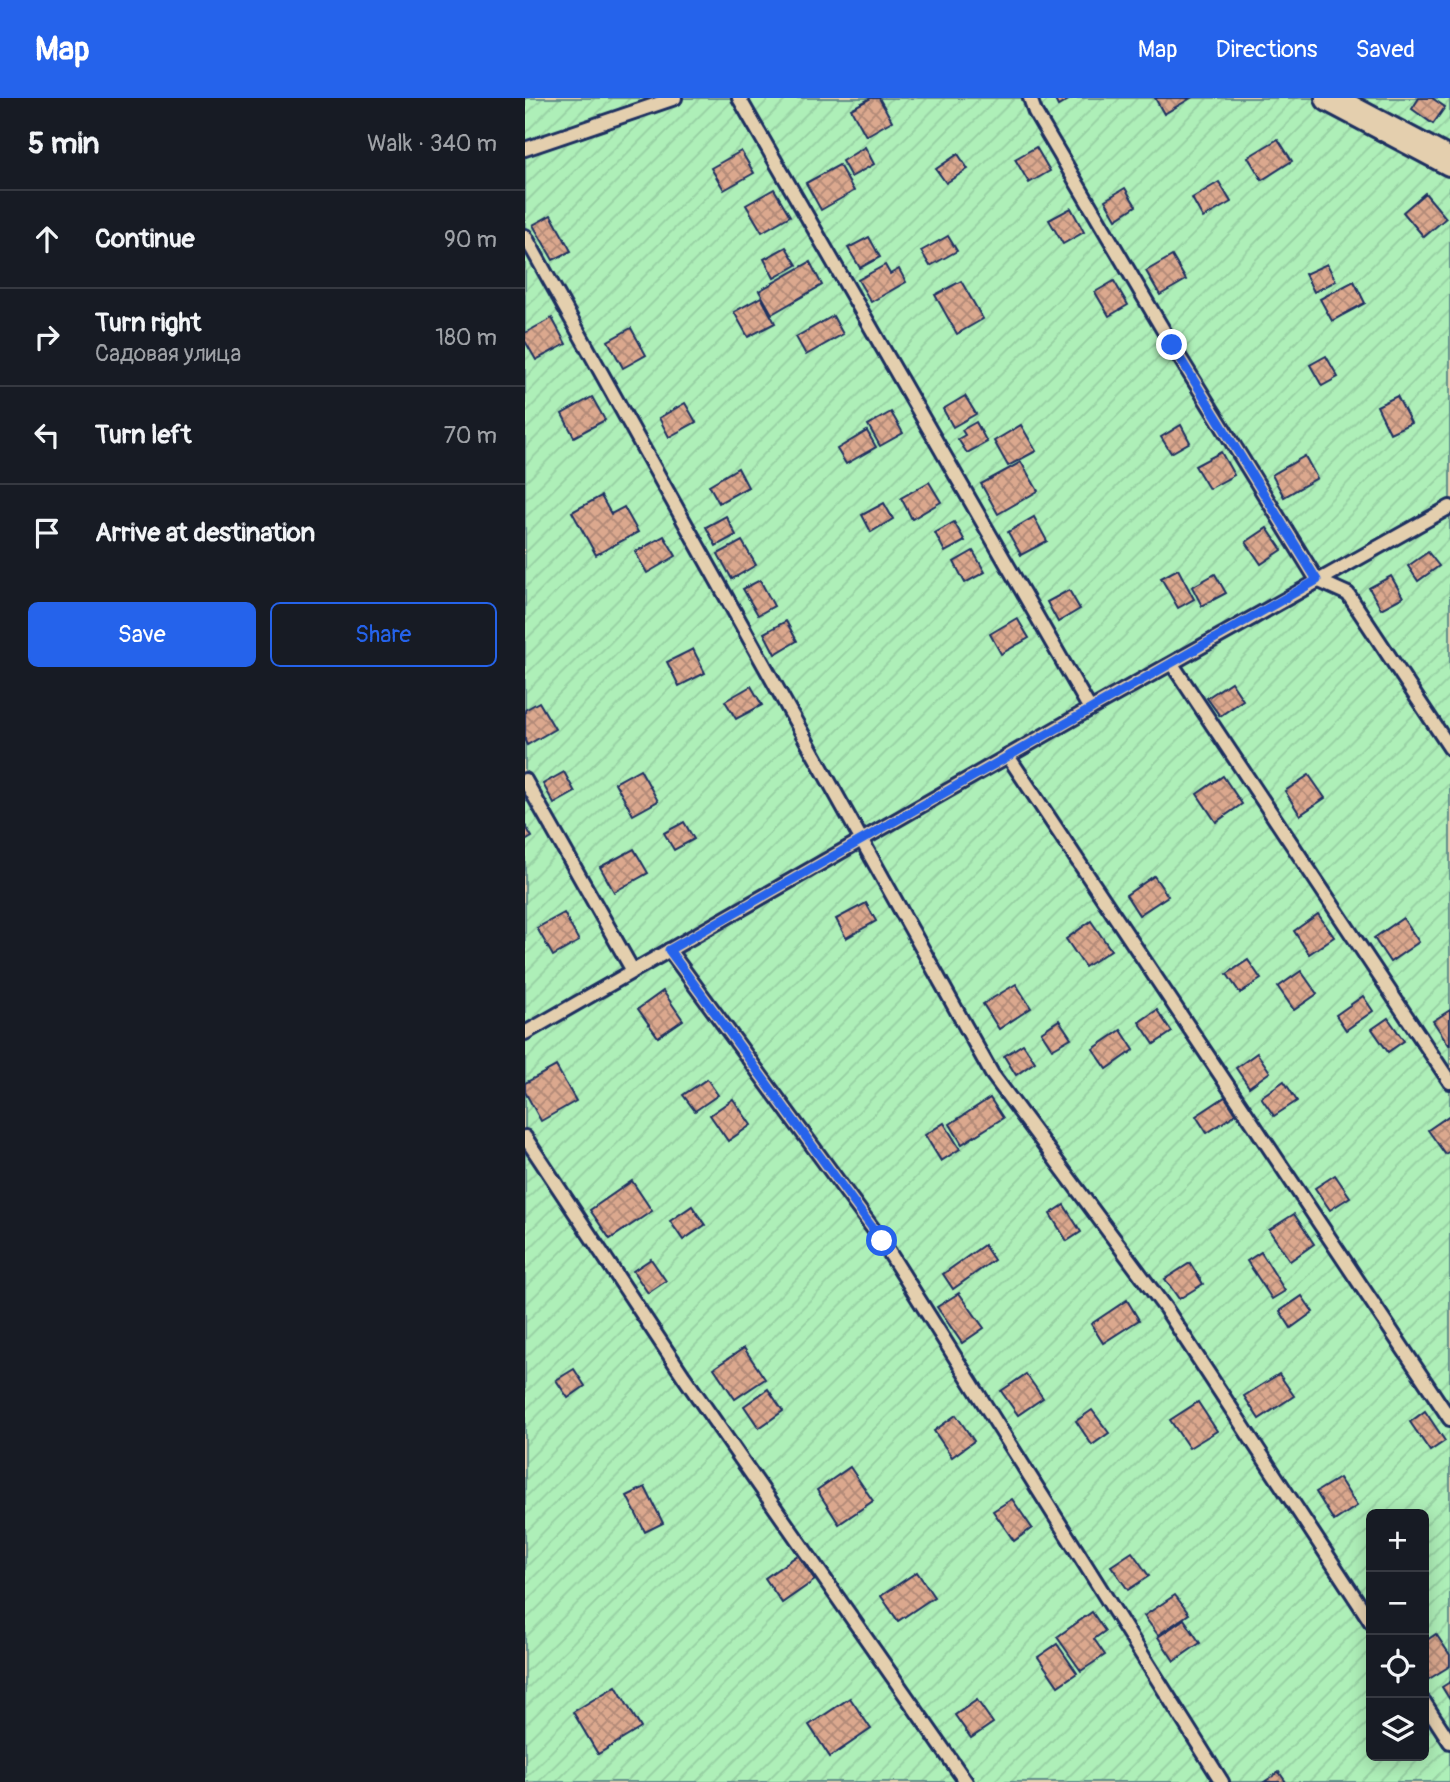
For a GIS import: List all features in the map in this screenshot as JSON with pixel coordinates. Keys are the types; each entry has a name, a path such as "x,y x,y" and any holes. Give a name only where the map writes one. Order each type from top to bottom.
{"street":[{"path":"1329,98 1450,162"}],"lane":[{"path":"525,149 675,98"},
{"path":"739,98 1090,709"},
{"path":"1030,98 1035,112 1172,345 1317,580 1347,594 1450,748"},
{"path":"525,236 992,1074 1166,1309 1366,1614"},
{"path":"525,1033 1090,709 1450,507"},
{"path":"1172,663 1450,1082"},
{"path":"1008,756 1450,1419"},
{"path":"525,780 633,971"},
{"path":"669,950 882,1241 1222,1782"},
{"path":"525,1138 684,1377 966,1782"},
{"path":"1429,1710 1450,1742"}],"green space":[{"path":"525,98 1450,98 1450,1782 525,1782"}],"building":[{"path":"871,98 879,98 892,121 866,136 851,109"},
{"path":"1054,98 1072,98 1058,106"},
{"path":"1155,98 1191,98 1164,114"},
{"path":"1419,98 1432,98 1445,107 1433,124 1412,109"},
{"path":"1278,139 1292,161 1262,180 1248,157"},
{"path":"865,147 874,164 851,177 842,161"},
{"path":"1036,147 1050,171 1029,183 1015,159"},
{"path":"741,151 754,173 724,190 711,168"},
{"path":"958,154 968,169 946,183 936,169"},
{"path":"839,165 854,191 821,210 806,183"},
{"path":"1219,182 1231,202 1203,218 1192,198"},
{"path":"1125,188 1136,206 1116,219 1105,200"},
{"path":"774,189 790,216 762,232 746,205"},
{"path":"1425,193 1446,218 1424,237 1403,212"},
{"path":"1071,208 1084,232 1063,244 1049,220"},
{"path":"551,215 571,251 553,260 533,225"},
{"path":"948,236 957,251 930,266 921,251"},
{"path":"869,237 880,257 860,268 848,248"},
{"path":"786,247 797,265 774,278 764,259"},
{"path":"1172,256 1186,280 1160,295 1146,271"},
{"path":"810,262 822,285 772,314 759,291"},
{"path":"1327,264 1336,281 1314,292 1305,274"},
{"path":"885,265 890,274 899,269 906,282 871,302 858,280"},
{"path":"961,281 983,319 957,334 935,295"},
{"path":"1114,281 1128,305 1109,316 1095,292"},
{"path":"1354,281 1365,303 1332,321 1320,299"},
{"path":"761,297 775,323 748,337 734,312"},
{"path":"833,316 843,334 806,355 796,337"},
{"path":"552,318 566,344 536,360 525,341 525,333"},
{"path":"631,328 646,355 623,368 608,341"},
{"path":"1326,356 1338,377 1322,386 1310,365"},
{"path":"965,396 976,414 953,427 943,409"},
{"path":"1397,396 1411,423 1390,433 1377,406"},
{"path":"592,397 605,420 574,437 562,414"},
{"path":"685,403 696,422 669,437 659,418"},
{"path":"891,412 903,433 880,446 868,425"},
{"path":"976,422 987,442 967,453 958,439 965,435 962,430"},
{"path":"1021,425 1036,451 1008,466 994,441"},
{"path":"1181,425 1190,442 1171,453 1161,437"},
{"path":"867,431 876,447 846,464 837,449"},
{"path":"1221,452 1234,475 1209,489 1195,466"},
{"path":"1305,456 1317,478 1284,497 1272,475"},
{"path":"1021,462 1038,491 998,514 981,484"},
{"path":"738,468 748,487 719,503 709,485"},
{"path":"929,482 941,502 912,519 901,498"},
{"path":"601,496 611,514 624,507 638,532 596,555 572,512"},
{"path":"884,503 893,519 871,532 862,515"},
{"path":"726,516 736,535 716,546 706,527"},
{"path":"1034,517 1047,541 1021,555 1008,532"},
{"path":"954,522 965,541 945,552 935,533"},
{"path":"1267,528 1282,550 1261,564 1246,542"},
{"path":"664,536 676,556 647,573 635,552"},
{"path":"742,541 756,565 732,579 718,554"},
{"path":"973,551 985,572 965,583 954,562"},
{"path":"1428,552 1439,566 1418,581 1408,566"},
{"path":"1178,569 1194,599 1178,608 1161,578"},
{"path":"1215,574 1226,593 1202,606 1192,587"},
{"path":"1391,576 1403,597 1381,609 1369,588"},
{"path":"760,580 774,606 758,615 743,589"},
{"path":"1069,590 1080,609 1058,622 1047,602"},
{"path":"1017,618 1029,638 1001,654 990,634"},
{"path":"786,621 797,641 775,654 764,633"},
{"path":"693,649 705,673 679,686 667,662"},
{"path":"1231,682 1243,700 1220,716 1207,698"},
{"path":"751,686 762,705 736,719 725,701"},
{"path":"539,702 555,729 527,745 525,710"},
{"path":"640,769 658,801 633,815 615,783"},
{"path":"564,772 575,792 554,804 543,784"},
{"path":"1309,775 1325,798 1300,815 1285,791"},
{"path":"1223,776 1242,804 1216,822 1197,794"},
{"path":"684,822 694,839 674,850 664,833"},
{"path":"525,825 532,837 525,841"},
{"path":"634,849 648,873 614,892 600,867"},
{"path":"1154,876 1168,896 1139,915 1126,895"},
{"path":"866,903 876,921 846,938 836,919"},
{"path":"564,913 579,941 553,956 537,928"},
{"path":"1318,914 1334,937 1309,954 1294,931"},
{"path":"1403,918 1419,942 1390,962 1374,938"},
{"path":"1091,921 1111,950 1085,967 1066,939"},
{"path":"1248,960 1261,979 1240,993 1227,974"},
{"path":"1301,971 1317,994 1294,1010 1278,987"},
{"path":"1016,984 1031,1008 999,1029 983,1004"},
{"path":"663,991 683,1020 658,1037 638,1009"},
{"path":"1363,996 1373,1011 1346,1030 1336,1015"},
{"path":"1157,1010 1172,1032 1154,1044 1139,1022"},
{"path":"1450,1010 1450,1045 1449,1045 1433,1021"},
{"path":"1388,1018 1404,1041 1388,1052 1372,1029"},
{"path":"1059,1020 1071,1038 1052,1049 1041,1032"},
{"path":"1121,1030 1134,1050 1107,1069 1093,1049"},
{"path":"1023,1044 1035,1062 1016,1075 1004,1056"},
{"path":"1257,1053 1270,1072 1249,1087 1236,1068"},
{"path":"556,1066 576,1101 541,1121 525,1092 525,1083"},
{"path":"707,1079 718,1095 695,1111 683,1095"},
{"path":"1284,1081 1297,1101 1274,1116 1261,1097"},
{"path":"1225,1097 1236,1114 1207,1133 1196,1116"},
{"path":"990,1098 1003,1118 962,1144 950,1124"},
{"path":"733,1099 751,1125 728,1141 710,1115"},
{"path":"1450,1115 1450,1151 1445,1154 1428,1130"},
{"path":"944,1123 960,1149 941,1161 925,1135"},
{"path":"1335,1175 1350,1197 1330,1210 1315,1188"},
{"path":"632,1181 652,1211 610,1239 590,1210"},
{"path":"1064,1205 1081,1232 1067,1241 1050,1214"},
{"path":"692,1206 705,1225 683,1240 670,1221"},
{"path":"1294,1214 1314,1244 1290,1261 1269,1230"},
{"path":"984,1245 994,1260 953,1289 943,1274"},
{"path":"1261,1252 1285,1291 1272,1299 1247,1261"},
{"path":"651,1259 666,1281 648,1293 633,1271"},
{"path":"1190,1263 1203,1284 1179,1299 1165,1279"},
{"path":"959,1293 984,1328 962,1343 937,1307"},
{"path":"1302,1296 1313,1312 1291,1328 1280,1311"},
{"path":"1127,1300 1139,1320 1103,1343 1091,1324"},
{"path":"744,1348 765,1379 735,1399 714,1368"},
{"path":"574,1369 585,1386 568,1398 556,1380"},
{"path":"1026,1374 1043,1398 1018,1415 1001,1391"},
{"path":"1279,1374 1294,1396 1259,1419 1244,1396"},
{"path":"768,1389 783,1411 759,1428 744,1406"},
{"path":"1198,1402 1217,1431 1189,1448 1170,1420"},
{"path":"1092,1410 1109,1433 1092,1445 1076,1421"},
{"path":"1425,1411 1445,1441 1430,1451 1410,1422"},
{"path":"956,1415 974,1441 952,1457 934,1431"},
{"path":"850,1467 873,1501 839,1524 817,1490"},
{"path":"1339,1478 1357,1506 1334,1521 1316,1492"},
{"path":"645,1487 663,1523 645,1532 627,1496"},
{"path":"1012,1499 1032,1528 1014,1541 993,1511"},
{"path":"1132,1552 1149,1576 1128,1590 1111,1566"},
{"path":"798,1555 815,1580 782,1603 765,1578"},
{"path":"917,1572 934,1597 898,1621 881,1596"},
{"path":"1175,1595 1189,1614 1158,1635 1144,1616"},
{"path":"1092,1612 1105,1631 1094,1639 1105,1655 1081,1671 1057,1637"},
{"path":"1184,1619 1200,1643 1174,1661 1158,1637"},
{"path":"1436,1634 1450,1655 1450,1666 1429,1679 1429,1639"},
{"path":"1057,1644 1077,1673 1058,1686 1038,1657"},
{"path":"1450,1682 1450,1700 1442,1687"},
{"path":"616,1686 641,1728 598,1754 573,1712"},
{"path":"850,1698 871,1729 830,1757 809,1725"},
{"path":"977,1700 993,1723 971,1738 955,1715"},
{"path":"1279,1772 1286,1782 1264,1782"}],"route":[{"path":"882,1241 669,950 1317,580 1172,345"}]}
